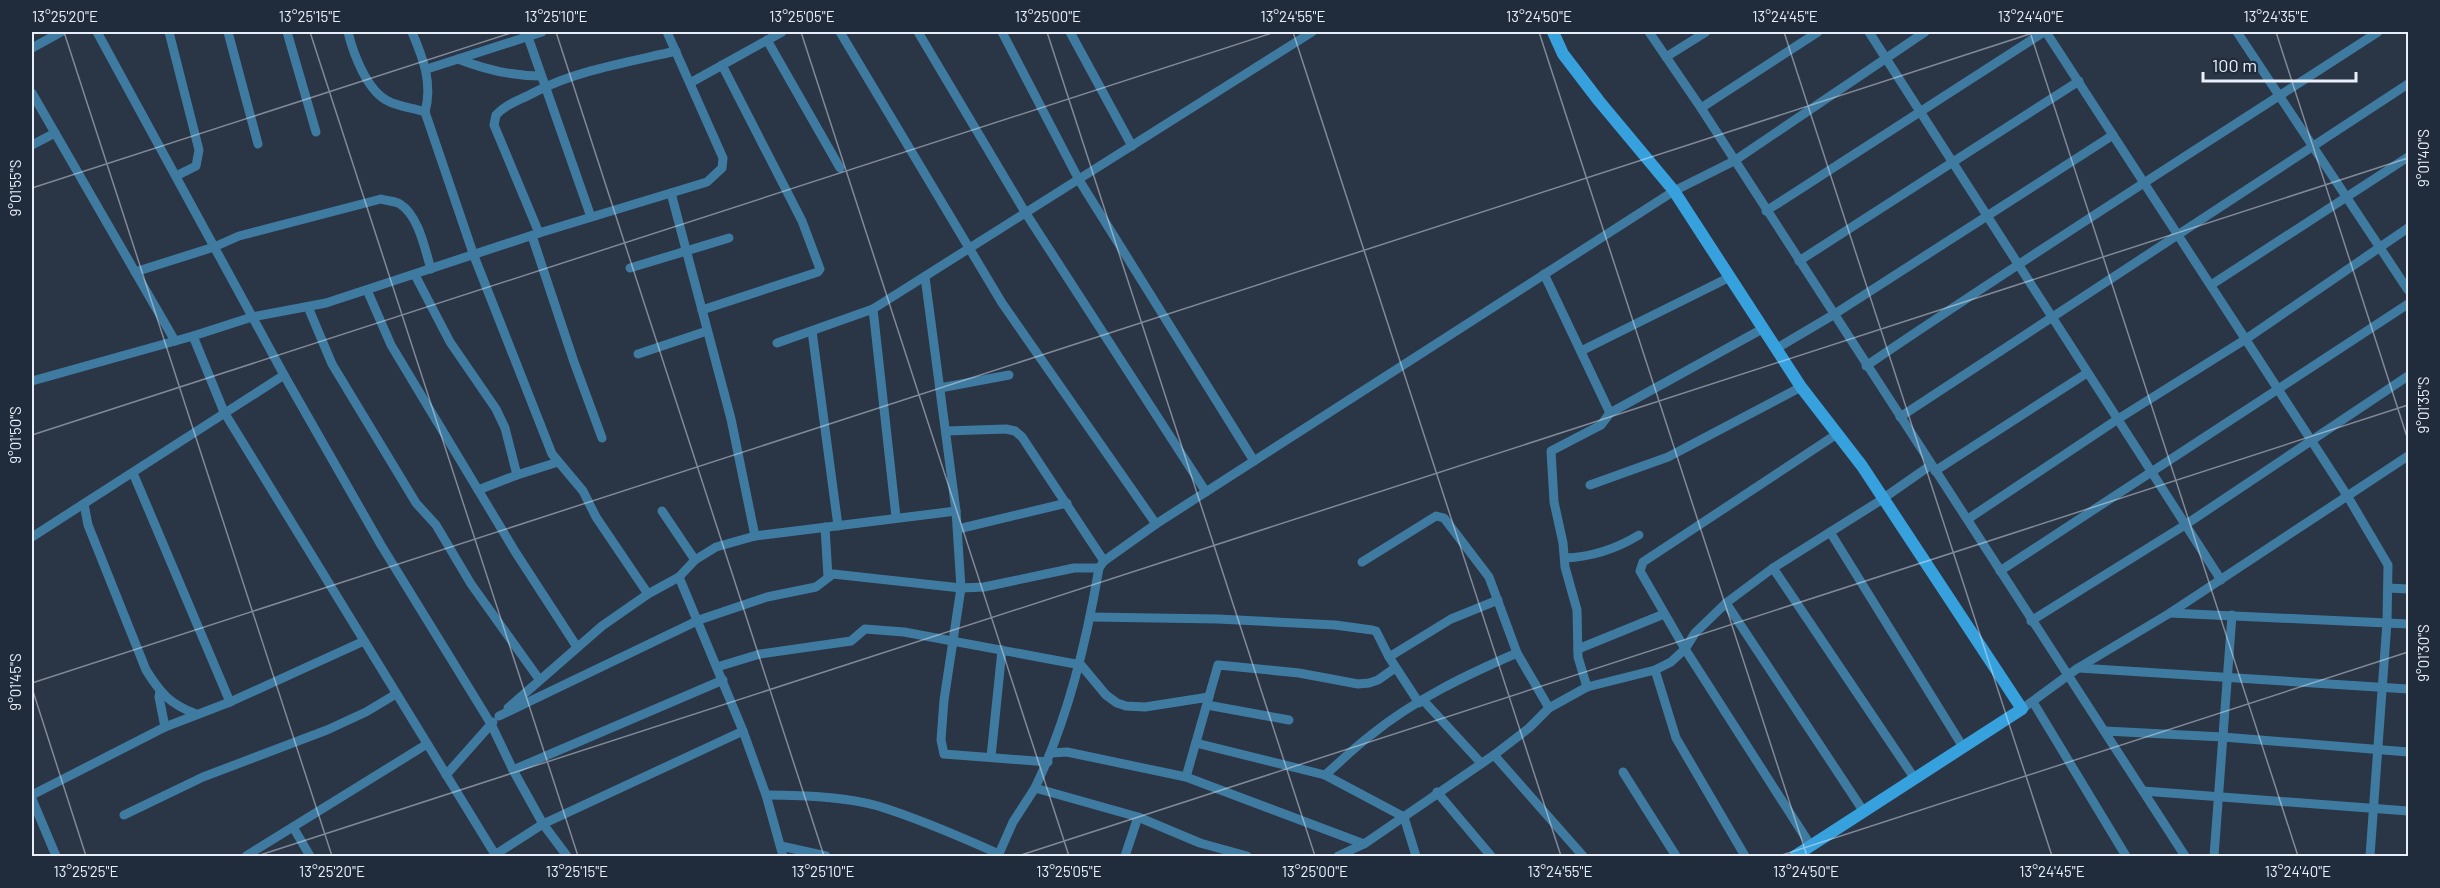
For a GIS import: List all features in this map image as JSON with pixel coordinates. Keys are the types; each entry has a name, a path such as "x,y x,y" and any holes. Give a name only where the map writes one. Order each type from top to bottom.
{"street":[{"path":"32,48 62,32"},
{"path":"97,32 284,375 387,555 491,724 543,824 567,856"},
{"path":"169,32 199,150 196,166 176,176"},
{"path":"228,32 258,144"},
{"path":"287,32 316,132"},
{"path":"348,32 356,57 380,96 390,102 425,112"},
{"path":"412,32 427,69 429,98 425,112 474,256 552,454 583,490 596,518 648,594"},
{"path":"427,69 524,35 542,32"},
{"path":"32,381 252,317 308,307 367,290 535,234 707,182 722,168 723,158 667,32"},
{"path":"690,83 782,32"},
{"path":"840,32 1002,303 1156,524"},
{"path":"918,32 1025,212 1206,492"},
{"path":"1002,32 1079,180 1254,461"},
{"path":"1070,32 1132,146"},
{"path":"777,343 873,309 1312,32"},
{"path":"1553,32 1563,54 1674,191 1801,387 1883,499 2022,709"},
{"path":"1649,32 1701,108 2185,856"},
{"path":"1666,57 1706,32"},
{"path":"1701,108 1818,32"},
{"path":"1869,32 2221,580"},
{"path":"500,716 699,620 767,597 816,587 833,574 961,588 984,587 1074,568 1102,565 1156,524 1674,191 1734,161 1925,32"},
{"path":"1766,211 2045,32 2348,497 2388,566 2383,688 2370,856"},
{"path":"2237,32 2409,290"},
{"path":"1866,366 2018,263 2378,32"},
{"path":"524,35 591,217"},
{"path":"766,40 840,168"},
{"path":"602,438 535,234 494,125 496,115 507,105 544,87 612,66 676,51"},
{"path":"458,59 516,76 541,76"},
{"path":"702,310 818,272 820,269 802,221 722,65"},
{"path":"1799,261 2079,81"},
{"path":"1900,417 2409,84"},
{"path":"32,93 175,341"},
{"path":"32,145 55,133"},
{"path":"1776,348 1833,315 2113,135"},
{"path":"2211,285 2409,157"},
{"path":"671,193 731,419 755,536"},
{"path":"135,272 214,247 239,236 381,199 399,204 409,212 431,269"},
{"path":"1968,519 2118,419 2246,339 2409,228"},
{"path":"630,268 729,238"},
{"path":"415,274 450,342 496,409 505,428 518,475"},
{"path":"1544,274 1610,413"},
{"path":"924,277 956,511 961,588 940,740 944,754 1049,758 1067,752 1186,777 1362,845"},
{"path":"1581,351 1730,277"},
{"path":"367,290 388,340 478,490 577,646"},
{"path":"2000,571 2409,304"},
{"path":"308,307 332,364 416,503 436,525 471,584 539,679"},
{"path":"873,309 896,517"},
{"path":"1587,687 1578,649 1577,610 1565,567 1554,502 1551,451 1601,425 1610,413 1764,328"},
{"path":"638,354 707,331"},
{"path":"812,331 838,526"},
{"path":"193,336 225,412 495,856 543,824 743,731"},
{"path":"1338,856 1362,845 1494,754 1529,728 1549,708 1587,687 1655,670 1671,662 1685,649 1695,633 1726,603 1773,568 2087,373"},
{"path":"32,537 284,375"},
{"path":"940,388 1009,375"},
{"path":"2031,621 2185,525 2409,375"},
{"path":"1590,485 1684,450 1801,387"},
{"path":"766,795 795,795 875,805 938,826 999,855 1013,822 1035,788 1049,758 1081,665 1102,565 1067,503 1030,448 1015,431 1006,429 946,431"},
{"path":"1811,846 1685,649 1640,572 1643,562 1837,434"},
{"path":"1795,856 2033,702 2078,668 2170,613 2409,456"},
{"path":"478,490 558,462"},
{"path":"133,473 230,702"},
{"path":"958,529 1067,503"},
{"path":"84,504 88,525 146,670 160,691 176,707 196,714"},
{"path":"662,511 695,560"},
{"path":"446,775 491,724 577,646 648,594 679,577 695,560 716,547 755,536 956,511"},
{"path":"1362,562 1436,516 1440,516 1489,577 1517,653 1549,708"},
{"path":"825,528 828,576"},
{"path":"1830,532 1964,747"},
{"path":"1565,558 1619,548 1639,535"},
{"path":"1773,568 1915,778"},
{"path":"679,577 699,620 743,731 766,795 782,851 826,856"},
{"path":"2388,588 2409,589"},
{"path":"1389,657 1451,619 1498,600"},
{"path":"1726,603 1864,812"},
{"path":"2170,613 2409,624"},
{"path":"1578,649 1664,614"},
{"path":"2214,856 2232,615"},
{"path":"1091,617 1218,619 1361,627 1376,631 1395,668 1421,701 1481,763"},
{"path":"717,667 760,654 851,641 864,629 904,632 1081,665 1106,694 1126,706 1145,707 1208,701 1289,720"},
{"path":"56,856 32,797 165,727 230,702 364,641"},
{"path":"991,757 1002,650"},
{"path":"1325,775 1371,734 1421,701 1457,680 1517,653"},
{"path":"1186,777 1218,665 1299,674 1358,684 1378,680 1395,668"},
{"path":"2078,668 2409,689"},
{"path":"1655,670 1676,738 1745,856"},
{"path":"513,770 723,680"},
{"path":"160,691 159,697 165,727"},
{"path":"124,815 203,777 327,730 366,712 396,694"},
{"path":"2033,702 2126,856"},
{"path":"2105,731 2223,737 2409,752"},
{"path":"1196,743 1325,775 1404,817 1416,856"},
{"path":"246,856 427,744"},
{"path":"1494,754 1583,856"},
{"path":"1623,771 1676,856"},
{"path":"1035,788 1138,817 1200,843 1247,856"},
{"path":"2143,791 2409,811"},
{"path":"1437,792 1491,856"},
{"path":"1125,856 1138,817"},
{"path":"293,827 310,856"},
{"path":"1358,856 1362,845"}]}
